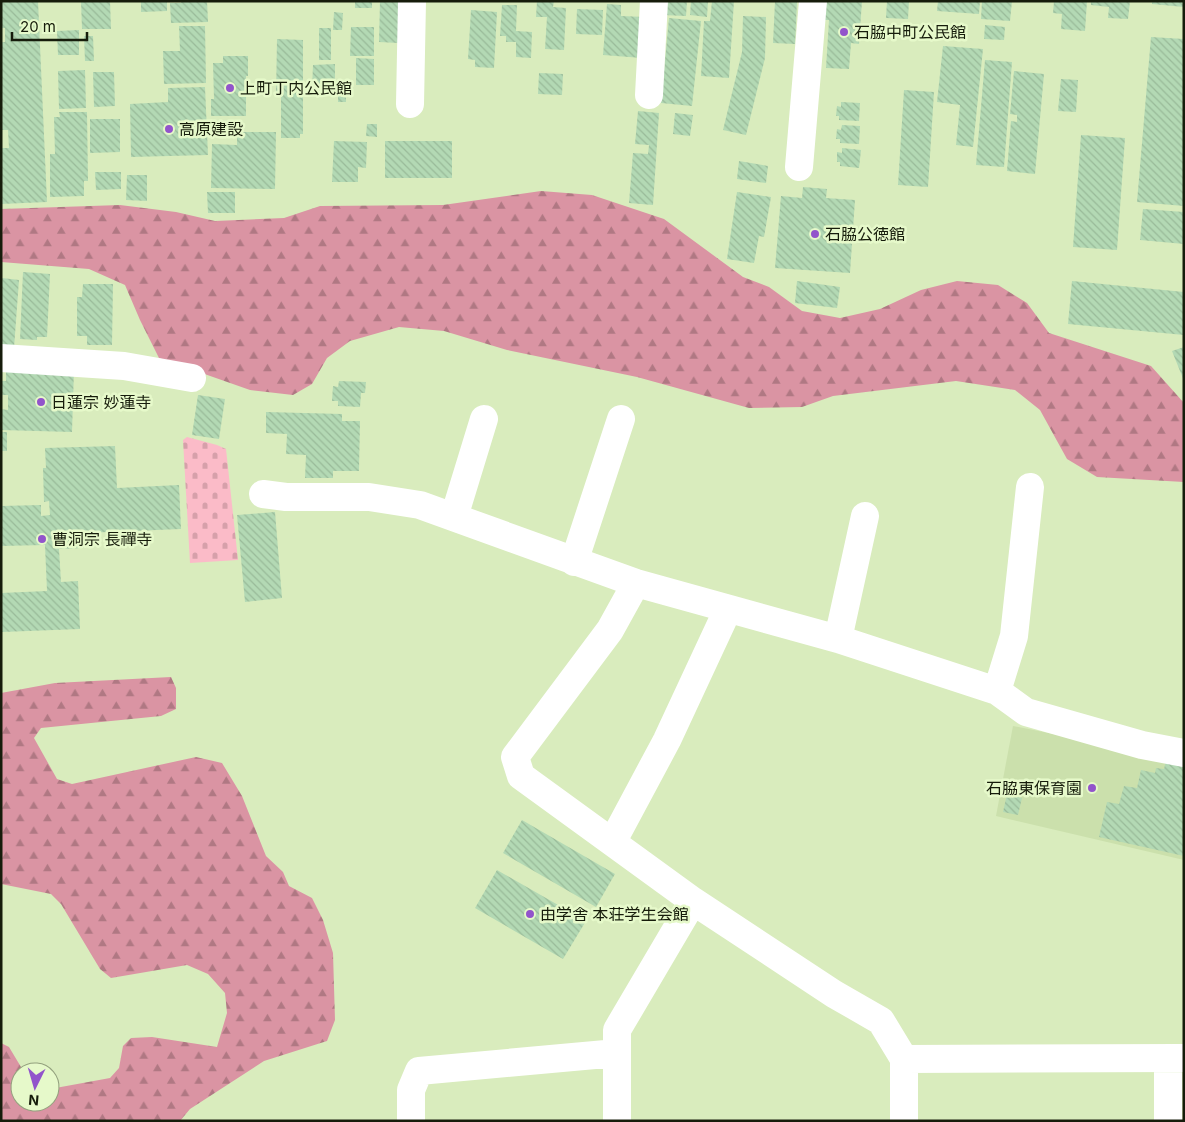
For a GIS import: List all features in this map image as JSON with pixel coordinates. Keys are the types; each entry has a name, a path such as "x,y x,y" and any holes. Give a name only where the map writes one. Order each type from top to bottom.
{"street":[{"path":"410,104 412,1"},
{"path":"649,95 654,1"},
{"path":"799,168 813,1"},
{"path":"1,358 124,366 192,378"},
{"path":"454,518 484,419"},
{"path":"574,562 621,419"},
{"path":"997,691 1014,636 1030,487"},
{"path":"263,494 369,497 420,505 636,583 838,639 997,691 1026,712 1142,745 1184,753"},
{"path":"838,639 865,516"},
{"path":"636,583 610,630 515,757 521,776 693,900 834,994 881,1021 904,1059 904,1121"},
{"path":"613,842 667,740 728,609"},
{"path":"617,1121 617,1030 693,900"},
{"path":"411,1121 411,1090 419,1071 617,1054"},
{"path":"904,1059 1176,1058 1168,1121"}],"shaded area":[{"name":"石脇東保育園","path":"1013,726 1184,760 1184,860 996,816"}],"green space":[{"path":"541,191 592,195 664,219 743,277 769,287 802,311 840,318 880,309 921,290 957,281 998,285 1027,303 1049,333 1151,366 1184,403 1184,482 1097,477 1067,459 1040,410 1015,390 956,381 833,396 802,407 749,408 637,377 507,350 444,331 399,327 350,341 327,358 312,384 293,395 250,390 159,358 125,285 89,269 1,262 1,209 120,205 176,212 215,221 284,218 320,206 443,205"},
{"path":"187,437 226,449 238,560 190,563 183,440"},
{"path":"171,677 176,688 176,709 161,716 41,728 34,738 57,779 72,784 196,757 222,763 242,796 266,856 283,872 289,886 312,898 323,920 333,953 335,1020 327,1041 264,1061 190,1109 180,1121 1,1121 1,1043 9,1047 18,1062 10,1062 10,1112 60,1112 60,1087 110,1078 119,1068 123,1046 131,1038 152,1037 217,1047 227,1013 225,993 208,974 187,965 111,978 100,969 61,904 51,894 1,884 1,693 55,683"}],"building":[{"path":"1,1 38,1 47,202 1,204 1,148 9,148 8,130 1,130 1,42 5,42 5,28 1,28"},
{"path":"81,1 110,1 111,29 82,29"},
{"path":"141,1 167,1 167,11 141,12"},
{"path":"181,1 207,1 208,22 171,23 170,3 181,3"},
{"path":"355,1 372,1 372,8 355,8"},
{"path":"380,1 399,1 398,43 379,42"},
{"path":"537,1 554,1 553,7 566,8 564,50 545,49 547,17 536,17"},
{"path":"662,1 687,1 686,16 662,15"},
{"path":"691,1 708,1 707,17 690,15"},
{"path":"712,1 734,1 729,78 701,76 704,21 710,21"},
{"path":"775,1 797,1 795,44 773,43"},
{"name":"石脇中町公民館","path":"824,1 862,1 859,44 851,43 849,69 826,68 829,20 822,20"},
{"path":"887,1 909,1 908,19 886,18"},
{"path":"938,1 980,1 979,14 937,11"},
{"path":"982,1 1012,1 1010,21 981,19"},
{"path":"1054,1 1087,1 1085,31 1061,29 1062,14 1053,13"},
{"path":"1091,1 1130,1 1128,19 1108,18 1109,7 1091,5"},
{"path":"1152,1 1184,1 1184,7 1152,4"},
{"path":"607,4 621,5 621,16 645,17 642,58 603,55"},
{"path":"502,5 517,5 516,31 532,32 531,58 516,57 516,42 506,42 506,36 500,36"},
{"path":"577,9 603,10 602,35 576,34"},
{"path":"471,10 497,12 494,68 475,67 475,60 468,59"},
{"path":"334,12 343,13 342,30 333,30"},
{"path":"743,16 766,17 765,58 746,135 723,130 742,52"},
{"path":"669,18 701,21 692,106 661,103"},
{"path":"985,25 1005,27 1004,40 984,39"},
{"path":"179,26 205,26 206,83 164,84 163,51 180,51"},
{"path":"351,27 374,27 374,56 350,56"},
{"path":"319,28 331,28 331,60 319,60"},
{"path":"79,30 79,55 58,55 57,31"},
{"path":"84,36 93,36 94,61 85,61"},
{"path":"1151,37 1184,39 1184,206 1137,202"},
{"path":"277,39 303,40 303,134 300,134 300,138 281,138 281,96 276,96"},
{"path":"943,46 983,49 973,147 956,145 960,105 937,102"},
{"name":"上町丁内公民館","path":"223,56 248,56 246,116 211,116 211,99 214,99 213,63 223,63"},
{"path":"356,58 374,59 374,85 356,85"},
{"path":"985,60 1012,62 1004,167 976,165"},
{"path":"335,64 335,89 312,89 313,65"},
{"path":"85,70 86,108 59,109 58,71"},
{"path":"1014,71 1044,74 1035,174 1007,171 1011,121 1017,122 1017,115 1010,114"},
{"path":"93,72 114,72 115,106 94,107"},
{"path":"539,73 563,74 562,95 538,94"},
{"path":"1061,79 1078,80 1076,112 1058,111"},
{"path":"338,81 346,81 346,102 338,102"},
{"name":"高原建設","path":"205,87 208,155 131,157 130,104 168,102 168,88"},
{"path":"904,90 934,92 928,187 898,185"},
{"path":"841,102 860,103 859,121 839,120 839,116 836,116 837,106 841,107"},
{"path":"638,111 659,113 653,205 629,203 633,153 648,154 649,145 635,144"},
{"path":"59,112 87,112 88,181 84,181 84,196 50,197 50,154 55,154 54,117 60,117"},
{"path":"675,113 693,115 690,136 673,134"},
{"path":"90,119 120,119 120,152 90,153"},
{"path":"367,124 377,124 377,137 366,136"},
{"path":"842,125 860,126 859,144 840,143 840,139 836,139 837,129 841,130"},
{"path":"237,132 276,132 275,189 211,188 212,144 237,145"},
{"path":"1081,135 1125,138 1117,250 1073,247"},
{"path":"334,141 367,142 366,168 358,167 358,182 332,182"},
{"path":"385,141 452,141 452,178 385,178"},
{"path":"842,148 861,150 859,168 840,166 840,162 837,162 837,152 842,153"},
{"path":"739,161 768,166 766,183 737,179"},
{"path":"95,172 121,172 121,189 96,190"},
{"path":"127,175 147,175 147,201 126,200"},
{"name":"石脇公徳館","path":"803,187 827,189 826,198 855,200 850,273 775,268 781,196 802,198"},
{"path":"207,192 235,192 235,213 208,213"},
{"path":"737,192 771,197 764,237 759,236 754,263 727,259"},
{"path":"1143,209 1184,212 1184,244 1140,240"},
{"path":"23,272 50,274 47,337 37,337 37,340 20,339"},
{"path":"2,278 19,280 14,348 1,348"},
{"path":"797,281 840,287 837,308 795,303"},
{"path":"1072,281 1184,292 1184,335 1068,324"},
{"path":"83,284 113,284 112,345 87,345 87,336 77,336 77,297 82,297"},
{"path":"1184,347 1184,381 1172,351"},
{"name":"日蓮宗 妙蓮寺","path":"6,368 74,370 72,432 1,430 1,409 8,410 8,395 1,395 1,381 6,381"},
{"path":"339,381 366,382 365,393 361,393 360,407 338,406 338,401 332,401 333,386 338,387"},
{"path":"198,395 225,399 219,439 192,435"},
{"path":"266,412 342,414 342,421 360,421 359,471 333,471 333,478 305,478 306,455 286,454 287,434 266,433"},
{"path":"1,432 7,432 7,451 1,451"},
{"name":"曹洞宗 長禪寺","path":"115,446 117,488 179,485 181,529 83,533 84,548 59,549 61,582 78,581 80,629 2,632 1,593 47,591 45,545 1,546 1,506 41,505 41,516 50,515 49,501 44,502 43,468 46,468 45,448"},
{"path":"275,512 282,598 245,602 237,515"},
{"path":"1166,761 1184,765 1184,856 1099,837 1107,802 1119,804 1124,786 1137,788 1141,770 1155,773 1156,768 1164,769"},
{"path":"1007,794 1022,798 1018,815 1003,812"},
{"name":"由学舎 本荘学生会館","path":"522,820 615,874 596,907 503,853"},
{"name":"由学舎 本荘学生会館","path":"497,870 586,921 563,959 475,908"}],"place":[{"name":"石脇中町公民館","path":"844,32"},
{"name":"上町丁内公民館","path":"230,88"},
{"name":"高原建設","path":"169,129"},
{"name":"石脇公徳館","path":"815,234"},
{"name":"日蓮宗 妙蓮寺","path":"41,402"},
{"name":"曹洞宗 長禪寺","path":"42,539"},
{"name":"石脇東保育園","path":"1092,788"},
{"name":"由学舎 本荘学生会館","path":"530,914"}]}
